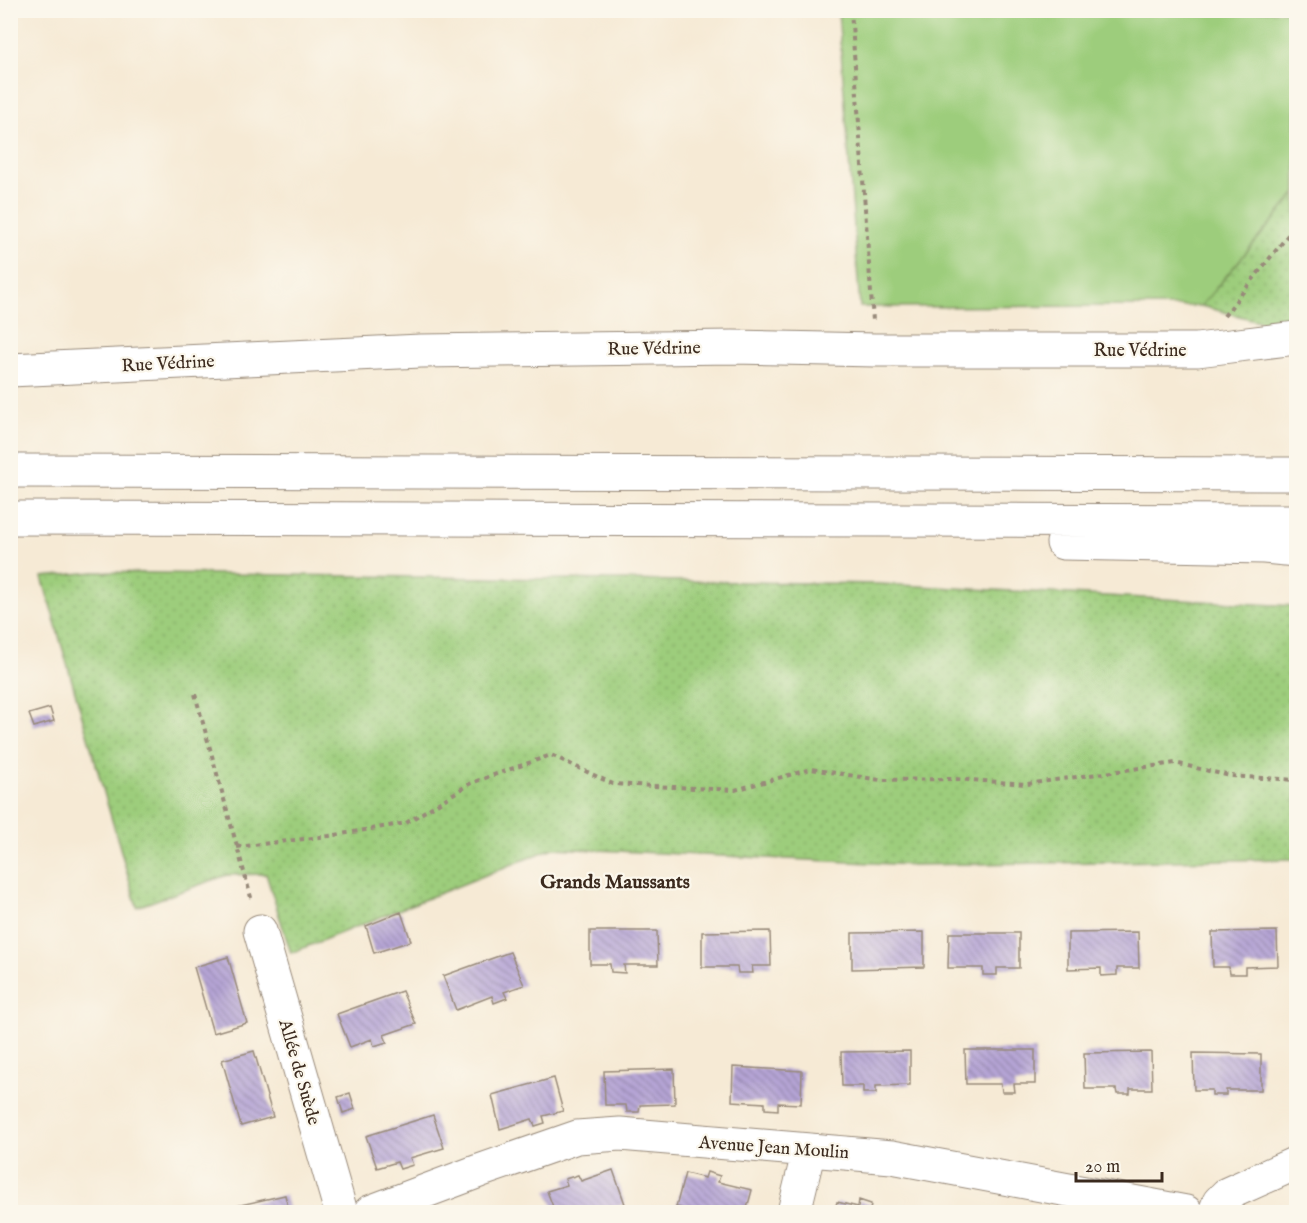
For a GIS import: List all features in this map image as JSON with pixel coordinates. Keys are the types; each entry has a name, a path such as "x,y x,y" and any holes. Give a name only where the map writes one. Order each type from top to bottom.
{"main road":[{"name":"Rue Védrine","path":"10,370 421,351 733,347 875,350 1197,350 1296,338"},
{"path":"1166,474 1296,453"},
{"path":"10,471 1296,474"},
{"path":"10,518 1296,521"},
{"path":"847,520 944,541 1264,547 1296,550"},
{"name":"Allée de Suède","path":"260,931 341,1212"},
{"name":"Avenue Jean Moulin","path":"370,1212 577,1137 620,1134 892,1157 1186,1212"},
{"path":"794,1212 808,1150"},
{"path":"1218,1206 1227,1194 1296,1163"}],"path":[{"path":"851,10 875,350"},
{"path":"1197,350 1296,225"},
{"path":"195,694 260,931"},
{"path":"237,847 330,836 406,823 471,783 551,755 613,784 735,790 811,769 880,780 955,779 1027,784 1175,764 1230,776 1296,780"}],"green space":[{"path":"838,11 1296,11 1296,193 1201,306 860,307"},
{"path":"1296,193 1296,315 1270,324 1201,306"},
{"path":"94,572 880,584 1296,606 1296,859 913,865 553,848 291,953 266,874 227,875 137,907 42,577"}],"building":[{"path":"50,708 54,721 34,727 29,714"},
{"path":"401,912 411,941 374,953 366,926"},
{"path":"590,931 657,931 658,965 624,965 625,973 611,972 610,964 590,964"},
{"path":"770,931 771,966 752,966 753,973 738,973 737,967 702,967 702,932"},
{"path":"1277,931 1278,966 1245,967 1245,974 1230,974 1229,967 1213,967 1212,932"},
{"path":"924,932 924,967 852,969 852,933"},
{"path":"1138,932 1139,968 1117,968 1117,975 1101,976 1101,968 1068,969 1068,933"},
{"path":"949,933 1019,933 1019,968 997,968 997,975 983,975 983,968 948,968"},
{"path":"510,952 524,985 504,992 507,998 494,1003 492,996 456,1010 443,976"},
{"path":"228,957 247,1023 213,1033 194,967"},
{"path":"402,991 416,1024 384,1035 387,1042 374,1046 372,1039 350,1047 337,1014"},
{"path":"965,1050 1035,1050 1035,1084 1014,1084 1015,1092 1002,1092 1001,1084 966,1084"},
{"path":"254,1051 273,1117 241,1126 222,1060"},
{"path":"910,1051 910,1085 876,1086 876,1093 863,1093 863,1086 842,1086 841,1052"},
{"path":"1151,1052 1152,1089 1130,1089 1130,1094 1117,1094 1116,1089 1085,1089 1084,1053"},
{"path":"1193,1053 1261,1054 1261,1090 1226,1090 1226,1095 1212,1095 1212,1090 1194,1090"},
{"path":"733,1067 802,1071 801,1104 778,1103 778,1110 765,1109 765,1103 732,1101"},
{"path":"674,1069 675,1104 640,1105 639,1112 627,1112 626,1105 605,1105 604,1071"},
{"path":"554,1078 563,1111 543,1116 545,1123 535,1126 532,1119 500,1129 492,1095"},
{"path":"350,1093 355,1109 343,1113 338,1097"},
{"path":"433,1115 444,1148 410,1158 413,1165 400,1169 397,1162 377,1168 366,1136"},
{"path":"613,1170 625,1204 598,1212 555,1212 547,1191 567,1185 565,1179 578,1175 581,1181"},
{"path":"707,1172 720,1176 718,1182 752,1190 746,1212 696,1212 676,1207 685,1173 705,1178"},
{"path":"285,1195 289,1212 218,1212 218,1210"},
{"path":"859,1200 871,1204 870,1210 875,1212 834,1212 837,1202 858,1207"}],"district":[{"name":"Grands Maussants","path":"615,881"}]}
